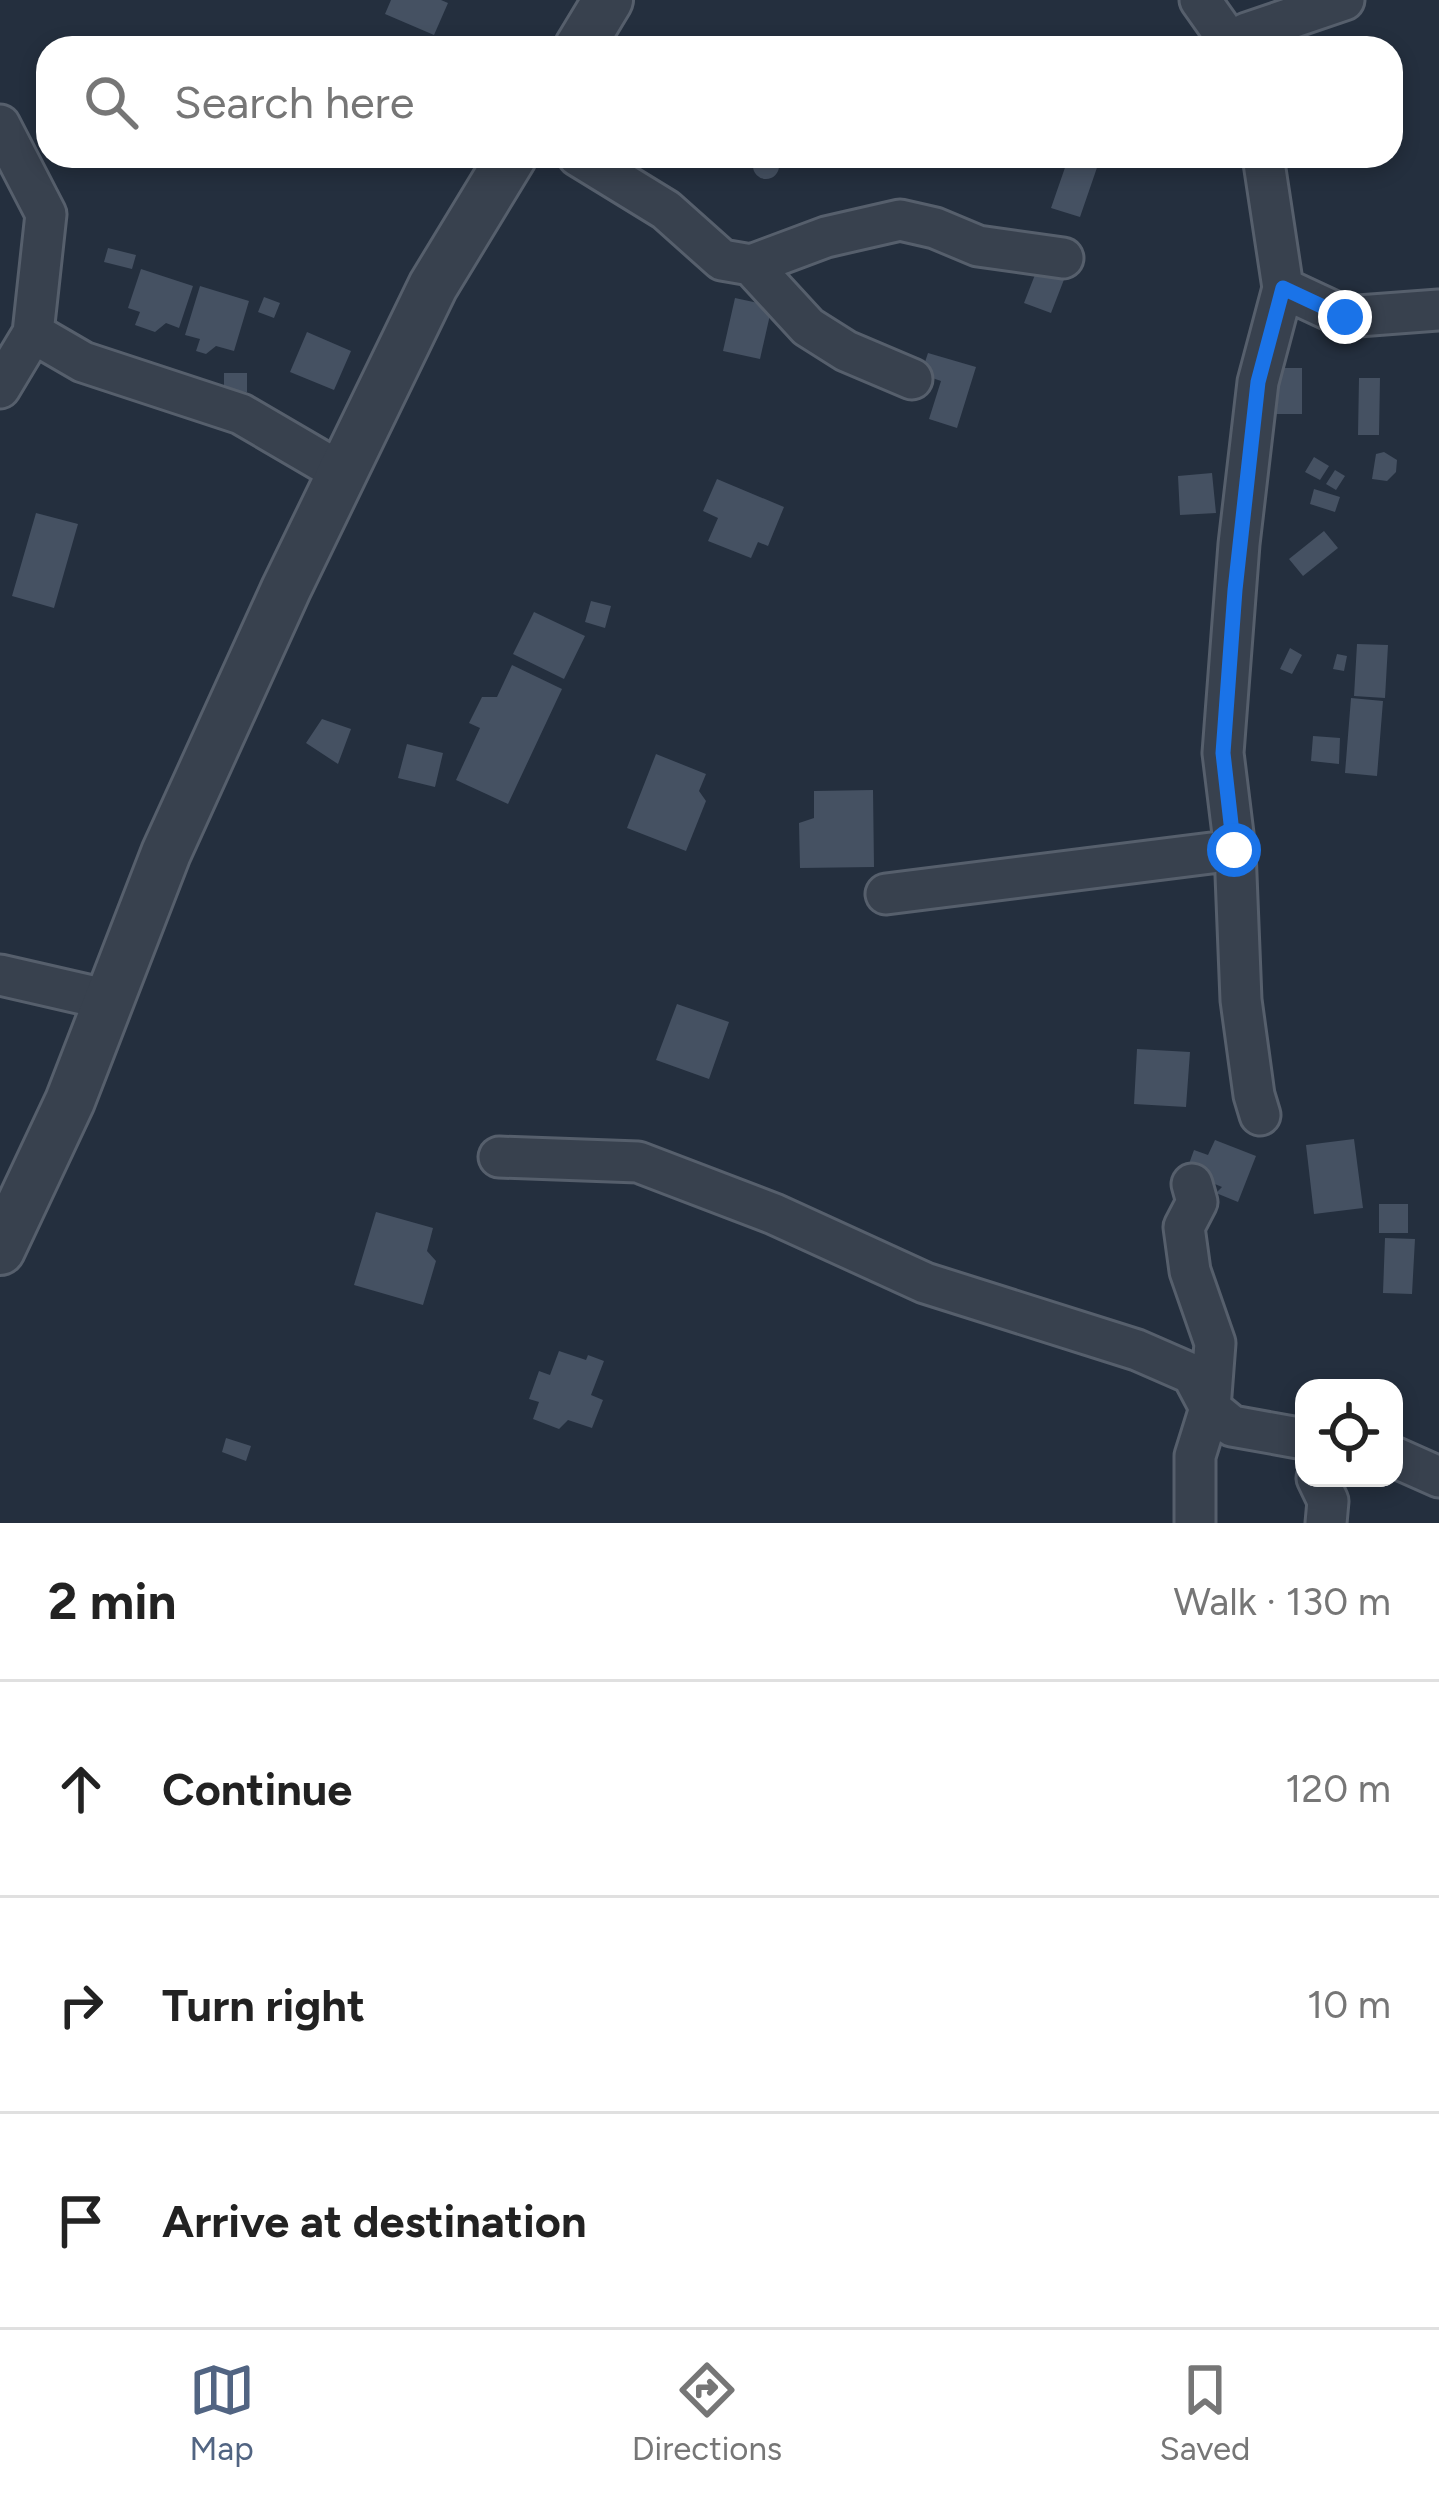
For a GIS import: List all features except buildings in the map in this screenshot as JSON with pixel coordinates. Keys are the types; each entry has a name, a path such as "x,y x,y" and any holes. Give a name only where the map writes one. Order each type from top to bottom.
{"street":[{"path":"586,36 608,0"},
{"path":"1200,0 1228,36"},
{"path":"1245,36 1344,0"},
{"path":"0,124 46,214 33,333 0,388"},
{"path":"0,1250 70,1101 166,853 342,473 433,286 505,168"},
{"path":"598,168 666,210 722,260 751,265 826,237 900,220 978,246 1063,258"},
{"path":"1260,1115 1240,1000 1234,850 1223,753 1258,382 1283,288 1266,168"},
{"path":"751,265 808,327 846,351 912,379"},
{"path":"1283,288 1345,317 1439,310"},
{"path":"33,333 83,362 241,414 342,473"},
{"path":"886,894 1234,850"},
{"path":"0,975 109,1000"},
{"path":"499,1157 638,1162 774,1214 925,1283 1192,1373 1210,1408 1232,1426 1295,1442"},
{"path":"1192,1184 1197,1202 1184,1227 1190,1271 1215,1343 1210,1408 1195,1456 1195,1523"},
{"path":"1403,1461 1439,1478"},
{"path":"1321,1487 1328,1501 1326,1523"}],"route":[{"path":"1234,850 1223,753 1239,544 1258,382 1283,288 1345,317"}]}
